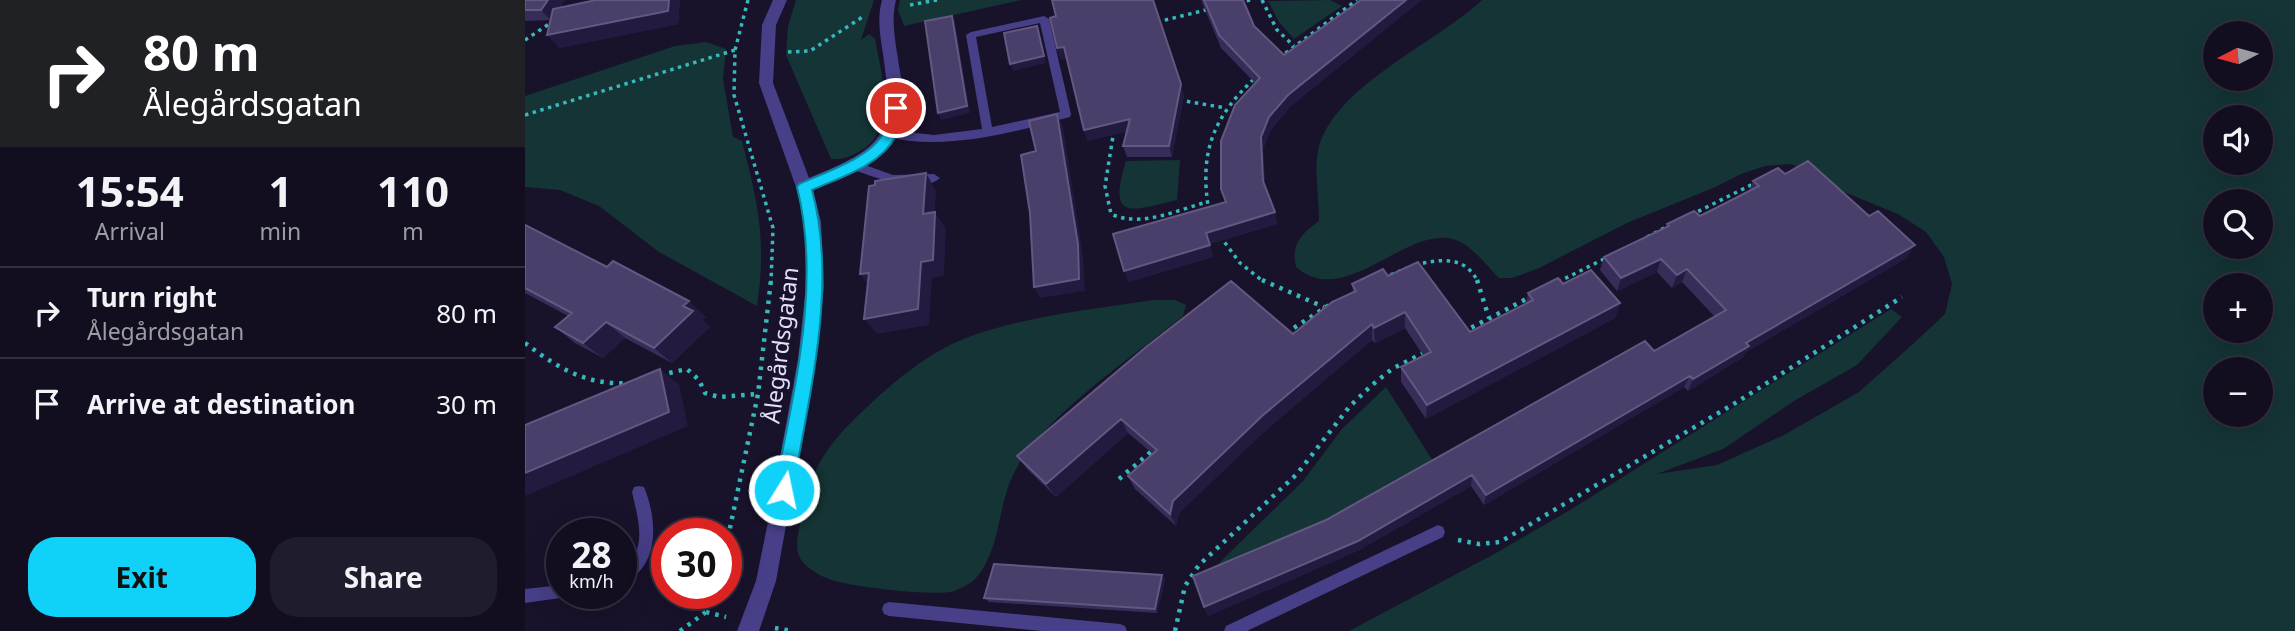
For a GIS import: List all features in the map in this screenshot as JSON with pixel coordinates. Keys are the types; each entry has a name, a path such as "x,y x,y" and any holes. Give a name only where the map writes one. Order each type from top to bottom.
{"street":[{"name":"Ålegårdsgatan","path":"748,631 766,581 807,359 816,253 813,222 804,187 766,83 769,25 780,0"},
{"path":"804,187 855,165 878,150 890,134 896,108 887,5"}],"lane":[{"path":"890,134 942,139 988,132 1066,114 1044,19 971,35 988,132"},
{"path":"855,165 885,179 897,181 934,178"},
{"path":"637,564 648,542 639,492"},
{"path":"1231,631 1438,532"},
{"path":"525,596 546,594"},
{"path":"889,609 1120,631"}],"path":[{"path":"732,518 758,394 773,263 773,228 734,95 735,50 748,0"},
{"path":"1236,3 1250,0"},
{"path":"1262,0 1277,30 1294,47"},
{"path":"1343,0 1352,5"},
{"path":"1277,60 1357,0"},
{"path":"768,47 799,55 831,41 854,19 887,5"},
{"path":"1156,22 1223,6"},
{"path":"525,40 558,18"},
{"path":"525,115 735,50"},
{"path":"1260,74 1226,108 1206,154 1203,188 1220,237 1248,272 1268,285 1324,307"},
{"path":"1166,100 1202,102 1226,108"},
{"path":"1115,128 1105,186 1111,214 1126,220 1140,219 1207,202"},
{"path":"1689,216 1760,180"},
{"path":"1642,239 1677,222"},
{"path":"1548,288 1618,251"},
{"path":"1372,283 1396,271 1425,262 1455,261 1469,266 1478,277 1489,318"},
{"path":"1453,337 1536,294"},
{"path":"1438,532 1464,543 1500,542 1737,402 1902,297"},
{"path":"1284,334 1336,301"},
{"path":"525,343 565,373 580,379 611,385 640,381 615,392"},
{"path":"1175,631 1185,586 1199,565 1297,474 1350,406 1392,369 1429,350"},
{"path":"649,378 687,369 699,380 705,393 719,397 758,394"},
{"path":"1119,479 1161,443"},
{"path":"680,631 708,609"}],"green space":[{"path":"796,0 874,0 861,40 869,34 875,39 883,83 884,114 873,140 862,150 847,157 831,159 786,55 788,26"},
{"path":"900,0 1021,0 904,26 898,10"},
{"path":"1330,0 1342,6 1294,39 1279,22 1268,1"},
{"path":"1482,0 2295,0 2295,631 1349,631 1496,553 1570,510 1891,309 1902,317 1857,365 1794,401 1723,449 1657,474 1717,465 1784,435 1859,392 1945,314 1952,284 1944,257 1926,232 1898,214 1844,192 1815,174 1791,164 1765,166 1741,174 1627,223 1537,269 1512,278 1499,278 1463,243 1448,238 1429,239 1410,246 1352,275 1333,279 1314,277 1296,267 1295,252 1299,240 1319,221 1318,151 1327,128 1343,106 1388,68"},
{"path":"706,42 726,49 723,79 733,137 742,141 753,184 761,241 757,306 659,252 599,206 560,190 525,187 525,96 675,46"},
{"path":"1180,160 1177,200 1136,209 1127,208 1122,203 1119,194 1126,161"},
{"path":"1153,300 1175,300 1186,305 1183,316 1090,389 1045,431 1027,452 1009,486 989,557 973,581 945,593 880,589 833,581 809,568 800,558 797,539 800,522 812,479 823,457 855,419 917,365 961,340 999,327 1065,313"},
{"path":"1386,387 1433,461 1329,518 1216,566 1303,481 1342,429"}],"building":[{"path":"525,0 548,0 541,10 525,10"},
{"path":"596,0 669,0 668,11 547,35 553,9"},
{"path":"1052,0 1153,0 1181,84 1169,146 1123,146 1130,119 1084,130 1064,47 1057,48 1050,18 1056,16"},
{"path":"1204,0 1243,0 1254,26 1284,55 1361,0 1406,0 1288,95 1269,117 1261,137 1263,181 1275,212 1206,233 1210,245 1124,271 1113,234 1226,202 1221,189 1221,141 1235,105 1260,78 1219,35"},
{"path":"952,16 967,106 938,113 925,21"},
{"path":"1037,26 1044,56 1010,64 1004,33"},
{"path":"1057,114 1078,244 1079,279 1034,287 1030,213 1021,155 1036,151 1029,121"},
{"path":"1808,161 1869,216 1878,211 1915,245 1746,343 1749,346 1693,379 1690,376 1486,495 1472,475 1358,541 1204,607 1193,576 1326,520 1645,341 1654,351 1726,310 1687,269 1677,275 1661,259 1621,278 1604,257 1694,211 1700,216 1720,206 1759,186 1753,181 1778,168 1785,174"},
{"path":"926,173 923,214 935,212 933,260 921,262 918,309 864,319 869,273 860,274 869,186 875,185 875,181"},
{"path":"525,225 607,267 613,261 689,301 683,306 693,311 654,348 606,322 583,343 555,327 572,313 525,288"},
{"path":"1418,262 1470,332 1533,300 1528,293 1558,278 1563,284 1591,270 1620,303 1427,405 1401,367 1431,352 1405,312 1374,328 1372,324 1262,416 1173,501 1170,514 1128,476 1157,450 1121,419 1046,484 1017,456 1146,347 1231,281 1293,334 1332,302 1356,291 1352,284 1383,269 1388,276"},
{"path":"660,369 669,412 525,473 525,425"},
{"path":"994,564 1162,575 1155,609 984,598"}],"route":[{"path":"784,490 807,359 815,287 813,222 804,187 869,158 885,143 890,134 896,108"}]}
